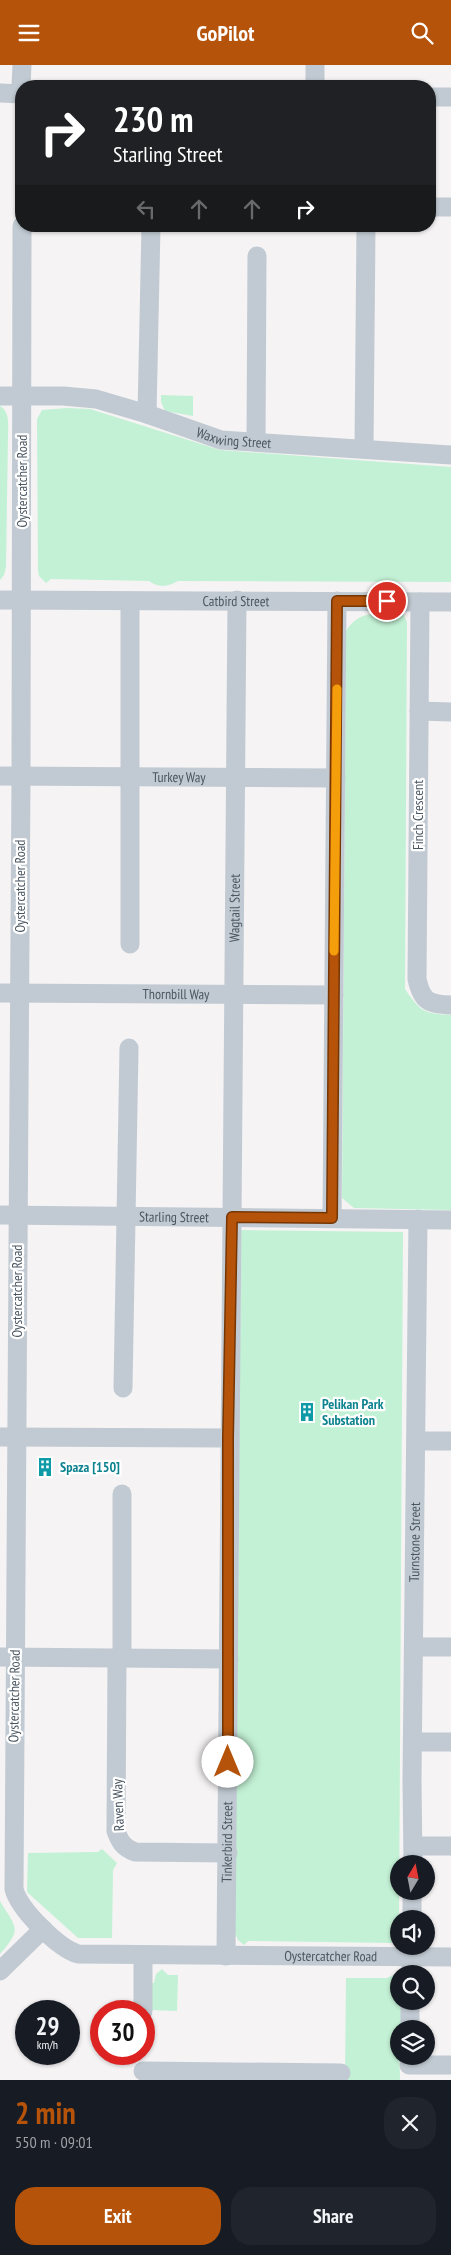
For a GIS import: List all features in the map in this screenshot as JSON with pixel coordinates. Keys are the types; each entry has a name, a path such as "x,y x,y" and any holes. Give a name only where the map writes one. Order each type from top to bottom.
{"street":[{"path":"21,80 22,65"},
{"path":"315,80 316,65"},
{"path":"0,93 15,93"},
{"path":"436,97 451,97"},
{"path":"436,207 451,207"},
{"name":"Oystercatcher Road","path":"22,232 19,993 9,1215 7,1656 14,1889 16,1897 23,1907 43,1929 71,1952 78,1954 411,1959 451,1957"},
{"path":"147,414 151,232"},
{"path":"364,448 366,232"},
{"path":"256,442 257,256"},
{"name":"Waxwing Street","path":"0,396 82,397 147,414 221,440 451,455"},
{"name":"Catbird Street","path":"0,600 451,602"},
{"name":"Wagtail Street","path":"232,1217 236,600"},
{"path":"130,601 130,944"},
{"path":"332,1218 337,601"},
{"name":"Finch Crescent","path":"420,601 417,979 420,991 426,1000 435,1004 451,1005"},
{"path":"419,711 451,712"},
{"name":"Turkey Way","path":"0,776 336,778"},
{"name":"Thornbill Way","path":"0,993 334,995"},
{"path":"123,1388 129,1048"},
{"name":"Starling Street","path":"9,1215 451,1220"},
{"name":"Tinkerbird Street","path":"226,1956 228,1853 228,1438 232,1217"},
{"name":"Turnstone Street","path":"413,1855 418,1219"},
{"path":"8,1437 228,1438"},
{"path":"416,1441 451,1441"},
{"name":"Raven Way","path":"122,1493 116,1831 120,1842 126,1848 135,1852 228,1853"},
{"path":"415,1647 451,1647"},
{"path":"7,1656 228,1659"},
{"path":"413,1741 451,1742"},
{"path":"413,1855 451,1846"},
{"path":"0,1971 43,1929"},
{"path":"143,1955 143,2000"},
{"path":"409,2067 451,2065"},
{"path":"143,2068 341,2073"}],"green space":[{"path":"161,395 193,396 193,416 165,411 161,402"},
{"path":"0,406 7,415 8,426 6,567 4,575 0,580"},
{"path":"90,409 220,450 451,467 451,582 178,581 164,586 156,585 149,581 51,579 46,583 39,576 38,570 37,419 42,410"},
{"path":"370,614 403,614 407,622 405,989 419,1007 424,1010 435,1014 451,1015 451,1210 354,1208 342,1198 346,631 358,619"},
{"path":"241,1230 403,1232 399,1855 390,1855 390,1900 399,1900 399,1910 390,1910 390,1943 248,1941 244,1945 238,1940 235,1933"},
{"path":"102,1849 117,1863 113,1870 112,1938 78,1938 27,1892 28,1853 98,1852"},
{"path":"0,1901 15,1928 12,1939 0,1954"},
{"path":"162,1969 168,1975 178,1975 177,2011 155,2010 155,2000 151,2000 151,1983 154,1983 156,1974"},
{"path":"390,1976 390,2010 402,2010 401,2020 390,2020 390,2065 400,2065 400,2080 345,2080 346,1978"}],"slow traffic":[{"path":"334,951 337,689"}],"place":[{"name":"Pelikan Park Substation","path":"307,1412"},
{"name":"Spaza [150]","path":"45,1467"}],"route":[{"path":"228,1762 228,1438 232,1217 332,1218 337,601 387,601"}]}
